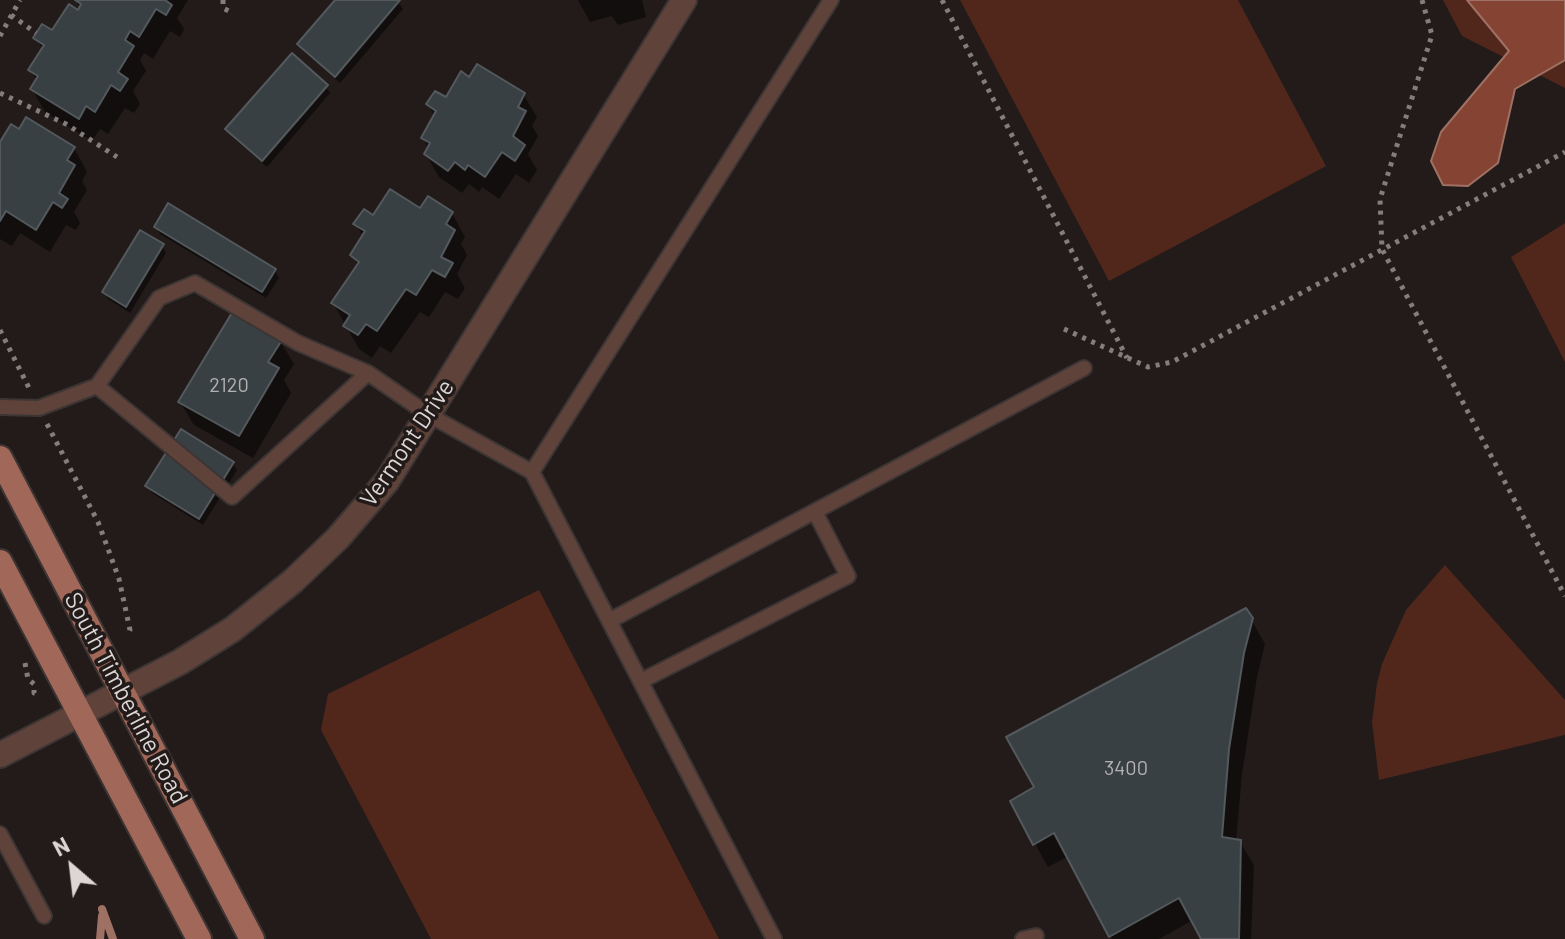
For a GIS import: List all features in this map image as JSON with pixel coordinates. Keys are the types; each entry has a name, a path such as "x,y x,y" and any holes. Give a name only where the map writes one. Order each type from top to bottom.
{"main road":[{"name":"South Timberline Road","path":"0,458 252,939"},
{"name":"South Timberline Road","path":"0,562 199,939"}],"street":[{"name":"Vermont Drive","path":"0,755 180,662 233,629 293,581 338,538 387,481 684,0"}],"lane":[{"path":"532,472 831,0"},
{"path":"0,407 39,408 97,386 159,298 195,283 298,343 368,373 429,415 532,472 774,939"},
{"path":"609,621 1084,368"},
{"path":"97,386 232,497 368,373"},
{"path":"641,681 848,576 815,512"},
{"path":"0,834 44,916"}],"path":[{"path":"0,36 20,0"},
{"path":"223,0 223,8 229,11"},
{"path":"942,0 1127,359"},
{"path":"1422,0 1432,35 1380,199 1382,249 1565,596"},
{"path":"11,15 36,33"},
{"path":"0,93 66,124 117,157"},
{"path":"1064,329 1148,367 1172,362 1565,152"},
{"path":"0,330 98,522 119,579 130,630 128,634"}],"shaded area":[{"path":"960,0 1238,0 1326,166 1109,281"},
{"path":"1443,0 1565,0 1565,88 1462,36"},
{"path":"1467,0 1565,0 1565,60 1515,89 1498,163 1468,186 1443,185 1431,161 1441,132 1509,51"},
{"path":"1565,223 1565,362 1511,257"},
{"path":"1445,565 1565,700 1565,735 1379,780 1372,722 1382,664 1406,610"},
{"path":"539,590 719,939 431,939 321,730 328,694"}],"building":[{"path":"75,0 165,0 172,5 166,15 156,9 139,37 130,31 125,40 134,46 118,72 128,79 120,91 111,85 95,112 86,106 79,119 30,89 38,76 28,70 44,45 33,38 42,24 52,30 69,4 78,10 81,4"},
{"path":"335,0 400,0 335,77 297,44"},
{"path":"292,53 328,85 262,161 225,129"},
{"path":"477,64 525,93 518,107 526,111 513,136 525,145 515,161 502,152 485,177 468,165 465,170 455,162 448,171 424,154 430,143 421,138 436,111 426,104 435,91 446,97 461,71 469,77"},
{"path":"26,117 75,147 67,160 75,165 59,193 68,199 62,208 53,202 36,230 6,211 0,221 0,142 11,124 19,129"},
{"path":"390,189 420,208 428,196 453,212 446,224 455,230 441,257 453,263 445,277 432,270 416,295 406,289 377,331 366,324 358,335 343,326 350,315 331,303 359,262 350,255 365,231 353,224 364,209 373,215"},
{"path":"168,203 276,269 262,292 154,227"},
{"path":"140,230 164,244 126,307 102,292"},
{"path":"233,311 282,340 268,362 279,368 239,436 178,402"},
{"path":"181,429 234,462 199,519 145,486"},
{"path":"1246,608 1253,618 1244,653 1229,749 1222,837 1241,840 1239,939 1201,939 1179,898 1109,937 1054,833 1033,845 1010,801 1034,787 1006,737"}],"waterway":[{"path":"102,909 113,939"},
{"path":"100,939 102,916"}]}
